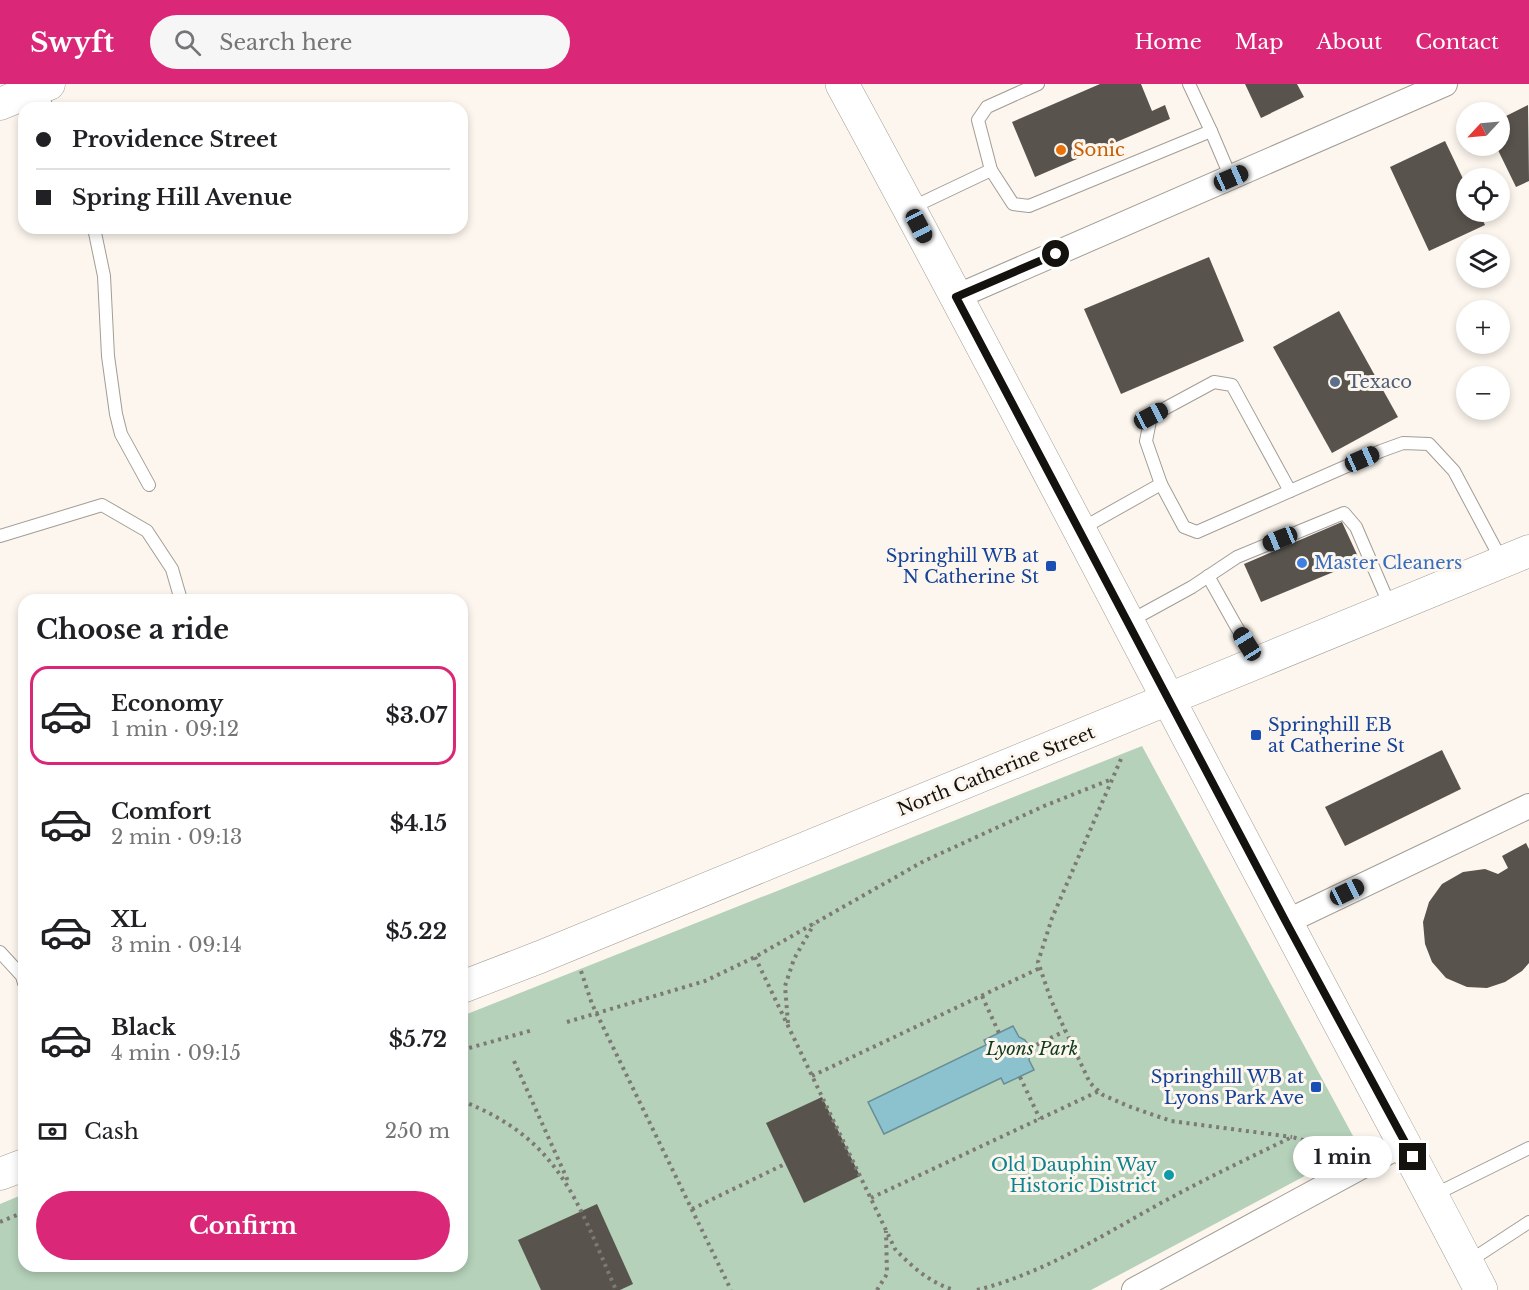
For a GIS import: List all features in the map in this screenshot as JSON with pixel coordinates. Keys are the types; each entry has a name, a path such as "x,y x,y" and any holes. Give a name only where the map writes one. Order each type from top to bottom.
{"main road":[{"path":"842,84 1474,1276"}],"street":[{"path":"956,297 1445,84"},
{"path":"0,104 45,93"},
{"name":"North Catherine Street","path":"468,985 1170,700 1516,556"},
{"path":"1286,922 1529,806"},
{"path":"1134,1290 1405,1143"},
{"path":"0,1174 18,1167"}],"lane":[{"path":"1038,84 987,107 978,120 991,170 1013,204 1029,206 1210,131"},
{"path":"1189,84 1231,178"},
{"path":"909,209 991,170"},
{"path":"95,234 104,276 108,356 116,414 121,434 149,486"},
{"path":"1290,491 1232,385 1214,382 1151,416 1146,441 1161,484 1184,527 1197,532 1403,443 1429,444 1454,471 1516,556"},
{"path":"1080,530 1161,484"},
{"path":"0,537 102,505 147,531 172,569 179,594"},
{"path":"1129,622 1192,587 1237,557 1344,513 1356,527 1391,608"},
{"path":"1208,576 1259,663"},
{"path":"0,951 18,971"},
{"path":"1433,1196 1529,1148"},
{"path":"1474,1276 1529,1222"}],"path":[{"path":"1121,759 1052,918 1038,962 1043,981 1090,1083 1128,1106 1171,1121 1293,1137 1338,1150"},
{"path":"567,1022 705,981 755,957 924,861 1044,806 1112,779"},
{"path":"788,1026 785,986 794,959 815,923"},
{"path":"572,943 597,1014 731,1290"},
{"path":"755,957 895,1249 911,1266 933,1280 956,1290"},
{"path":"812,1076 1040,969"},
{"path":"982,996 999,1033"},
{"path":"468,1048 533,1030"},
{"path":"1030,1048 1065,1031"},
{"path":"514,1061 616,1290"},
{"path":"1020,1077 1040,1119"},
{"path":"871,1198 1100,1091"},
{"path":"468,1103 489,1112 525,1136 550,1159 572,1190"},
{"path":"977,1290 997,1285 1064,1257 1174,1196 1293,1137"},
{"path":"692,1209 785,1164"},
{"path":"0,1222 18,1214"},
{"path":"877,1290 887,1274 886,1230"}],"green space":[{"name":"Lyons Park","path":"1142,746 1359,1147 1091,1290 0,1290 0,1204 18,1196 18,1272 468,1272 468,1014"}],"water":[{"path":"1013,1026 1031,1050 1029,1060 1034,1070 1004,1084 1001,1078 884,1134 868,1102 986,1045 984,1040"}],"building":[{"name":"Sonic","path":"1100,84 1141,84 1152,111 1165,105 1170,119 1035,177 1012,122"},
{"path":"1245,84 1297,84 1304,97 1261,118"},
{"path":"1528,105 1529,181 1516,187 1510,175 1510,168 1507,168 1501,156 1510,156 1510,114"},
{"path":"1445,141 1458,168 1456,168 1456,222 1484,222 1485,225 1466,234 1456,234 1456,238 1429,251 1390,167"},
{"path":"1209,257 1244,341 1121,394 1084,309"},
{"path":"1339,311 1398,417 1332,453 1273,347"},
{"name":"Master Cleaners","path":"1342,522 1360,561 1261,602 1244,564"},
{"path":"1442,750 1461,789 1345,846 1325,807"},
{"path":"1526,843 1529,849 1529,963 1522,971 1505,982 1487,988 1467,987 1446,978 1432,962 1425,944 1423,922 1429,902 1442,884 1463,872 1485,869 1498,874 1508,868 1502,856"},
{"path":"822,1097 860,1176 804,1203 766,1123"},
{"path":"597,1204 633,1284 620,1290 541,1290 518,1240"}],"place":[{"name":"Sonic","path":"1061,150"},
{"name":"Texaco","path":"1335,382"},
{"name":"Master Cleaners","path":"1302,563"},
{"name":"Springhill WB at N Catherine St","path":"1051,566"},
{"name":"Springhill EB at Catherine St","path":"1256,735"},
{"name":"Springhill WB at Lyons Park Ave","path":"1316,1087"},
{"name":"Old Dauphin Way Historic District","path":"1169,1175"}],"route":[{"path":"1056,254 956,297 1286,922 1413,1157"}]}
